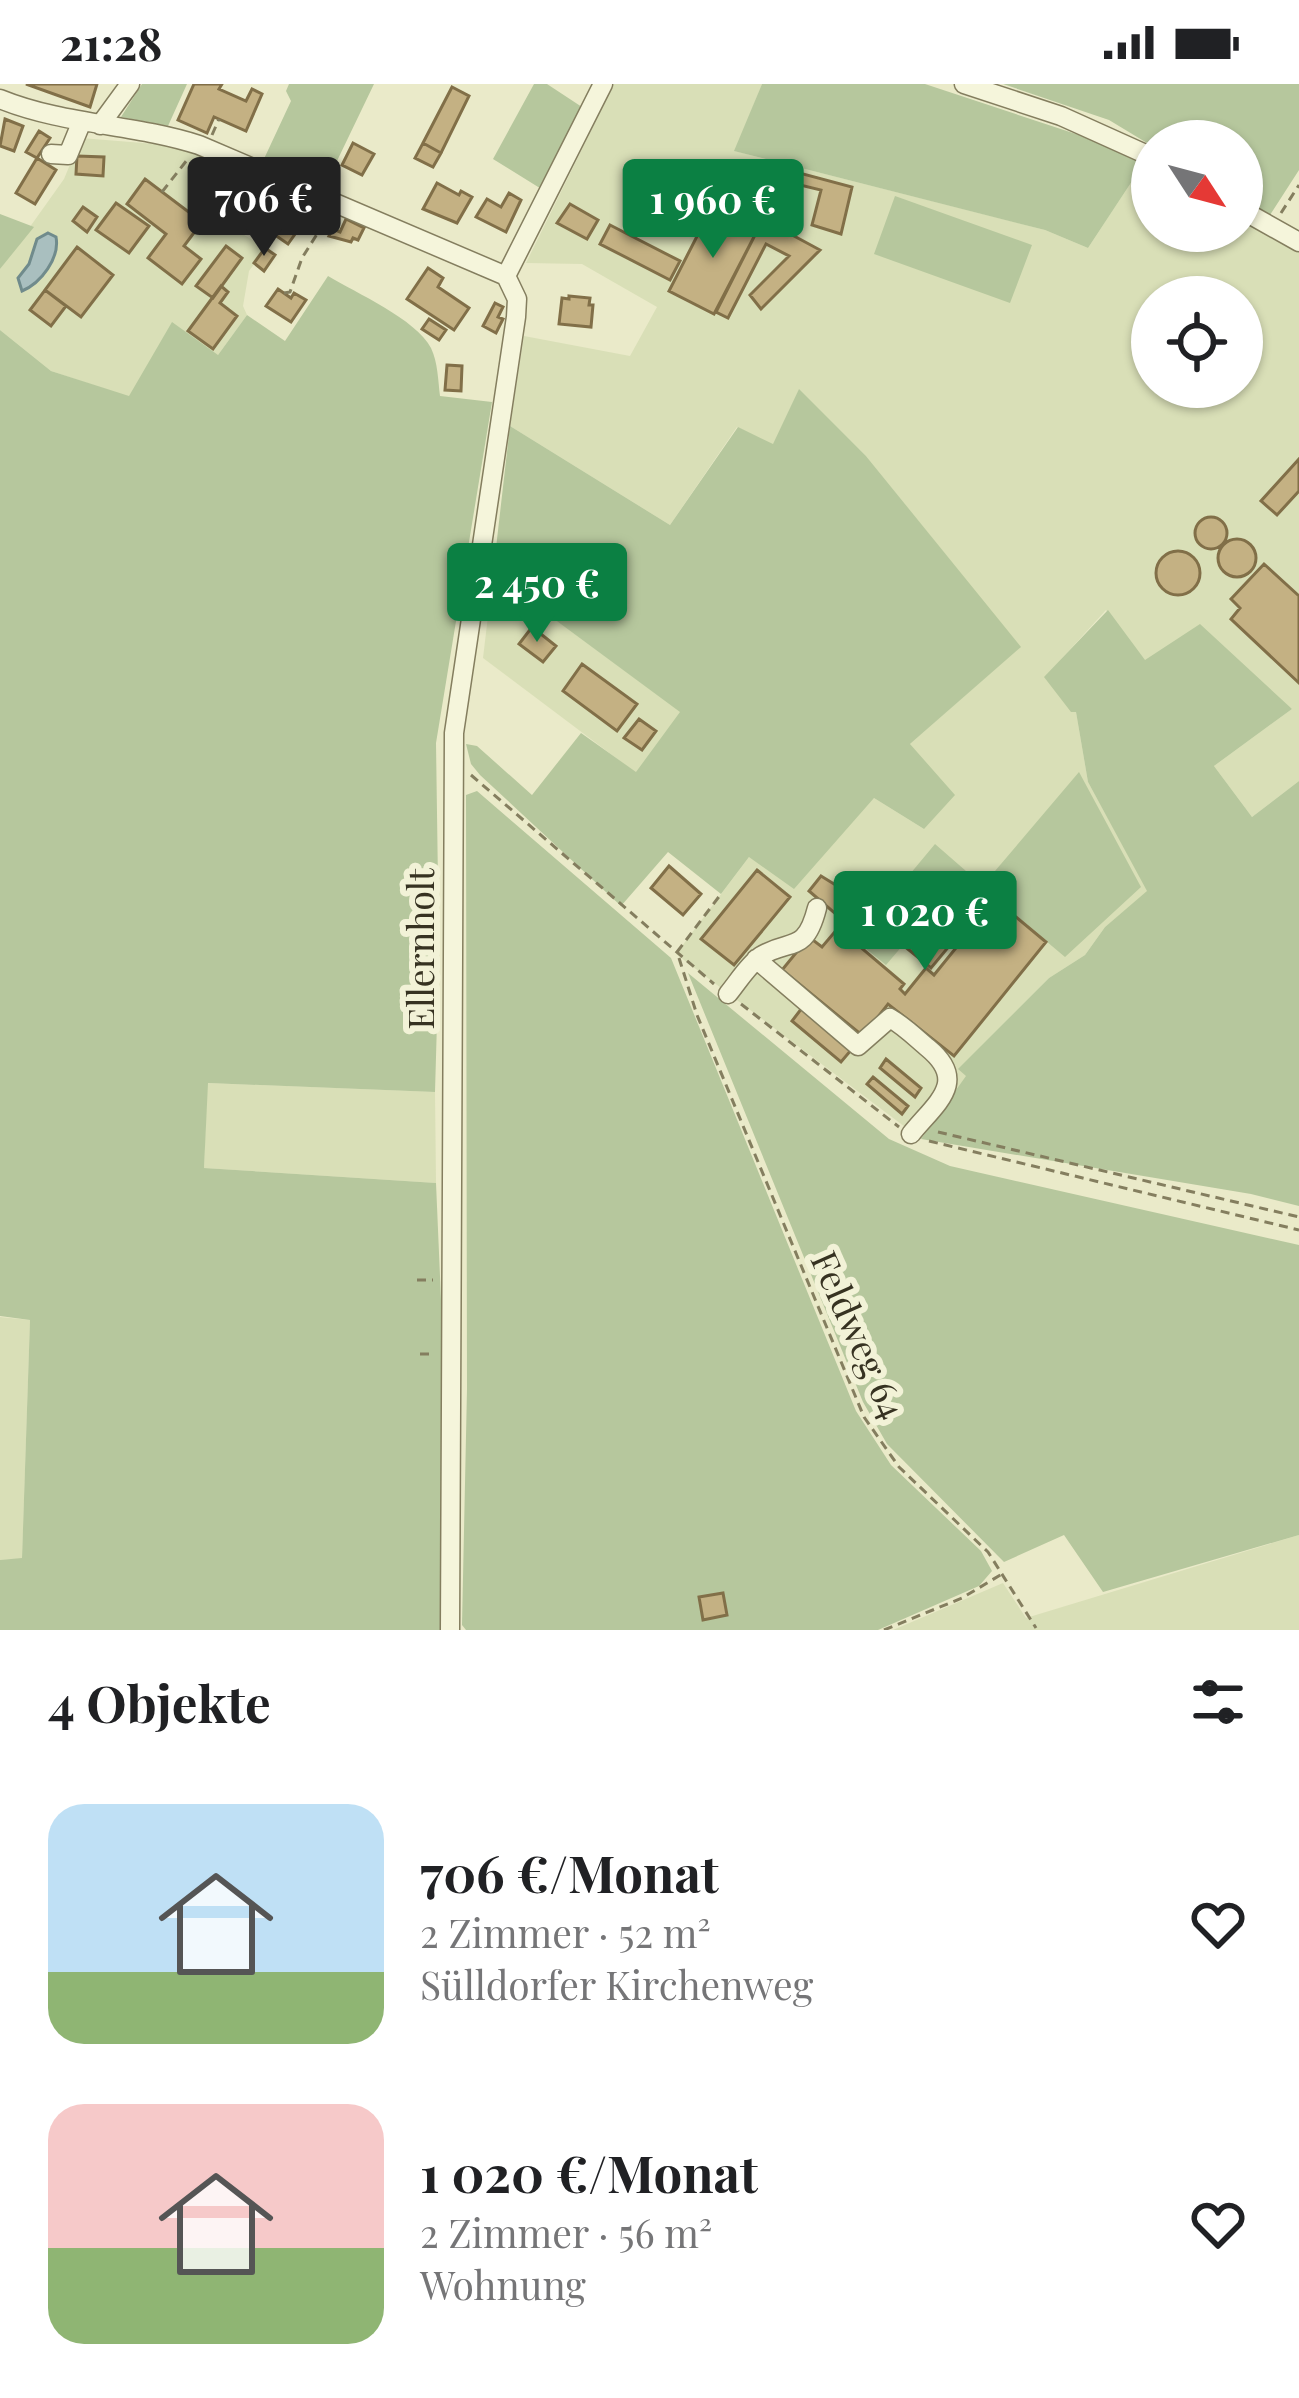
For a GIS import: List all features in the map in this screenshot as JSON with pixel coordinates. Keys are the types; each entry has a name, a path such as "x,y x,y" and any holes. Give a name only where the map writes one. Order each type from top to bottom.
{"street":[{"path":"51,154 68,155 91,123 130,84"},
{"path":"0,99 199,145 506,276 604,84"},
{"path":"964,84 1061,116 1131,148"},
{"path":"1263,222 1299,242"},
{"name":"Ellernholt","path":"450,1630 461,734 516,317 514,287 506,276"},
{"path":"728,994 756,959 796,944 813,924 817,908"},
{"path":"756,959 858,1046 890,1018 942,1060 950,1079 945,1092 915,1128"}],"path":[{"path":"162,192 199,145"},
{"path":"1272,227 1299,184"},
{"path":"284,292 290,292 302,258 337,203"},
{"name":"Feldweg 64","path":"721,894 677,955 865,1418 899,1467 988,1552 1036,1628"},
{"path":"915,1128 1299,1217"},
{"path":"884,1630 962,1598 1004,1573"}],"green space":[{"path":"142,84 187,84 168,126 121,117"},
{"path":"289,84 374,84 324,188 263,161 291,101 286,91"},
{"path":"534,84 547,84 585,109 543,190 493,159"},
{"path":"614,84 762,84 735,151 1045,230 1088,248 1131,183 1131,252 1263,252 1263,231 1299,252 1299,781 1252,817 1214,766 1292,709 1145,661 1106,610 1045,677 1076,712 1088,782 1148,891 1105,927 1085,955 1049,978 959,1069 967,1076 921,1139 676,954 749,857 874,798 924,829 910,744 1020,647 866,456 799,390 773,445 737,427 670,525 510,426 524,336 630,356 657,307 582,264 526,263"},
{"path":"762,84 925,84 1079,135 1131,157 1131,183 1088,248 1045,230 734,151"},
{"path":"1003,84 1299,84 1299,170 1270,215 1263,211 1263,120 1131,120 1131,133 1109,120"},
{"path":"81,138 180,146 244,175 224,214 239,224 239,232 266,248 249,271 243,306 247,315 218,355 129,397 51,371 0,330 0,269 64,179"},
{"path":"895,196 1032,245 1010,303 874,254"},
{"path":"0,214 34,227 0,269"},
{"path":"328,276 399,317 423,337 435,360 440,396 492,402 436,743 435,1092 208,1083 204,1168 436,1183 443,1346 440,1630 0,1630 0,1560 22,1558 30,1320 0,1316 0,330 51,371 129,396 172,322 218,355 247,315 285,341"},
{"path":"799,389 866,456 1021,647 910,744 955,795 924,829 874,798 794,889 749,857 721,894 668,852 621,906 480,775 471,764 466,744 477,746 532,795 581,733 636,772 680,712 493,574 510,426 670,525 738,427 773,444"},
{"path":"493,574 681,712 636,773 483,658"},
{"path":"1108,610 1145,660 1200,624 1292,709 1214,766 1252,817 1299,781 1299,1206 921,1139 966,1076 958,1069 1049,978 1085,955 1105,927 1147,891 1088,782 1076,712 1071,712 1044,677"},
{"path":"1079,772 1141,887 1065,957 1008,909 995,871"},
{"path":"477,791 671,958 856,1411 891,1465 981,1551 992,1571 979,1586 878,1630 466,1630 462,1625 467,1389 466,795"},
{"path":"935,844 966,871 886,965 855,940"},
{"path":"688,973 889,1139 950,1166 1299,1245 1299,1535 1103,1592 1064,1535 1004,1562 887,1444 863,1402"},
{"path":"207,1083 435,1092 436,1183 204,1168"},
{"path":"0,1317 30,1320 22,1559 0,1560"},
{"path":"1299,1535 1299,1630 893,1630 1003,1583 1026,1618"}],"shaded area":[{"path":"48,233 56,237 52,261 22,291 18,278 29,264 37,239"}],"building":[{"path":"26,84 97,84 90,107"},
{"path":"194,84 222,84 219,89 246,101 252,89 262,94 246,131 214,117 207,133 178,120"},
{"path":"452,87 469,96 441,153 423,143"},
{"path":"5,119 23,126 14,151 0,146"},
{"path":"39,131 50,138 37,158 26,152"},
{"path":"353,143 374,154 362,175 342,165"},
{"path":"423,143 441,153 433,167 415,158"},
{"path":"77,156 104,157 103,176 76,174"},
{"path":"37,158 56,170 35,204 16,193"},
{"path":"758,162 852,187 841,234 812,225 821,190 763,176 747,206 768,217 765,222 772,225 775,220 786,226 783,230 820,250 761,309 750,295 789,256 766,244 728,318 716,312 757,231 728,215"},
{"path":"145,179 202,222 184,246 201,259 182,284 148,258 166,234 127,204"},
{"path":"437,183 472,197 457,223 423,209"},
{"path":"509,193 521,200 506,232 476,217 487,199 501,207"},
{"path":"239,194 257,205 253,212 258,215 250,228 227,214"},
{"path":"116,203 149,226 129,253 96,230"},
{"path":"570,204 598,220 587,239 557,223"},
{"path":"83,207 97,217 87,232 73,221"},
{"path":"712,207 757,231 714,314 669,291"},
{"path":"274,208 300,227 288,244 262,226"},
{"path":"346,219 364,228 358,240 329,236 333,229 340,232"},
{"path":"610,225 680,261 670,280 600,244"},
{"path":"226,246 242,258 213,298 196,286"},
{"path":"77,247 113,275 81,317 45,290"},
{"path":"265,248 275,255 264,271 254,263"},
{"path":"428,268 443,278 438,287 469,308 454,330 407,299"},
{"path":"221,286 228,292 220,303 237,316 213,349 188,331"},
{"path":"278,289 291,298 294,293 306,300 291,322 266,306"},
{"path":"45,290 66,306 51,326 30,310"},
{"path":"562,298 590,298 591,327 559,324"},
{"path":"495,303 503,307 496,333 483,326"},
{"path":"429,319 446,330 439,340 422,329"},
{"path":"447,365 462,366 461,391 445,390"},
{"path":"1299,459 1299,491 1277,515 1261,501"},
{"path":"1211,517 1223,521 1227,533 1223,545 1211,549 1199,545 1195,533 1199,521"},
{"path":"1237,539 1250,545 1256,558 1250,571 1237,577 1224,571 1218,558 1224,545"},
{"path":"1178,551 1193,558 1200,573 1193,588 1178,595 1163,588 1156,573 1163,558"},
{"path":"1264,564 1299,596 1299,683 1231,619 1240,608 1231,599"},
{"path":"532,627 556,646 543,662 519,644"},
{"path":"582,664 637,704 617,731 563,691"},
{"path":"639,719 656,731 642,750 624,738"},
{"path":"669,866 701,894 683,915 651,888"},
{"path":"757,870 790,897 734,965 701,939"},
{"path":"821,876 852,895 846,901 856,909 845,922 809,891"},
{"path":"980,887 1046,942 954,1056 888,1004 863,1036 782,970 809,937 822,947 838,928 904,984 900,989 905,994 926,968 934,975 960,943 955,939 931,968 904,946 926,917 945,931"},
{"path":"802,1008 852,1049 841,1062 792,1021"},
{"path":"886,1059 921,1088 915,1097 880,1068"},
{"path":"873,1077 908,1106 902,1114 867,1084"},
{"path":"723,1593 727,1615 703,1620 699,1597"}]}
